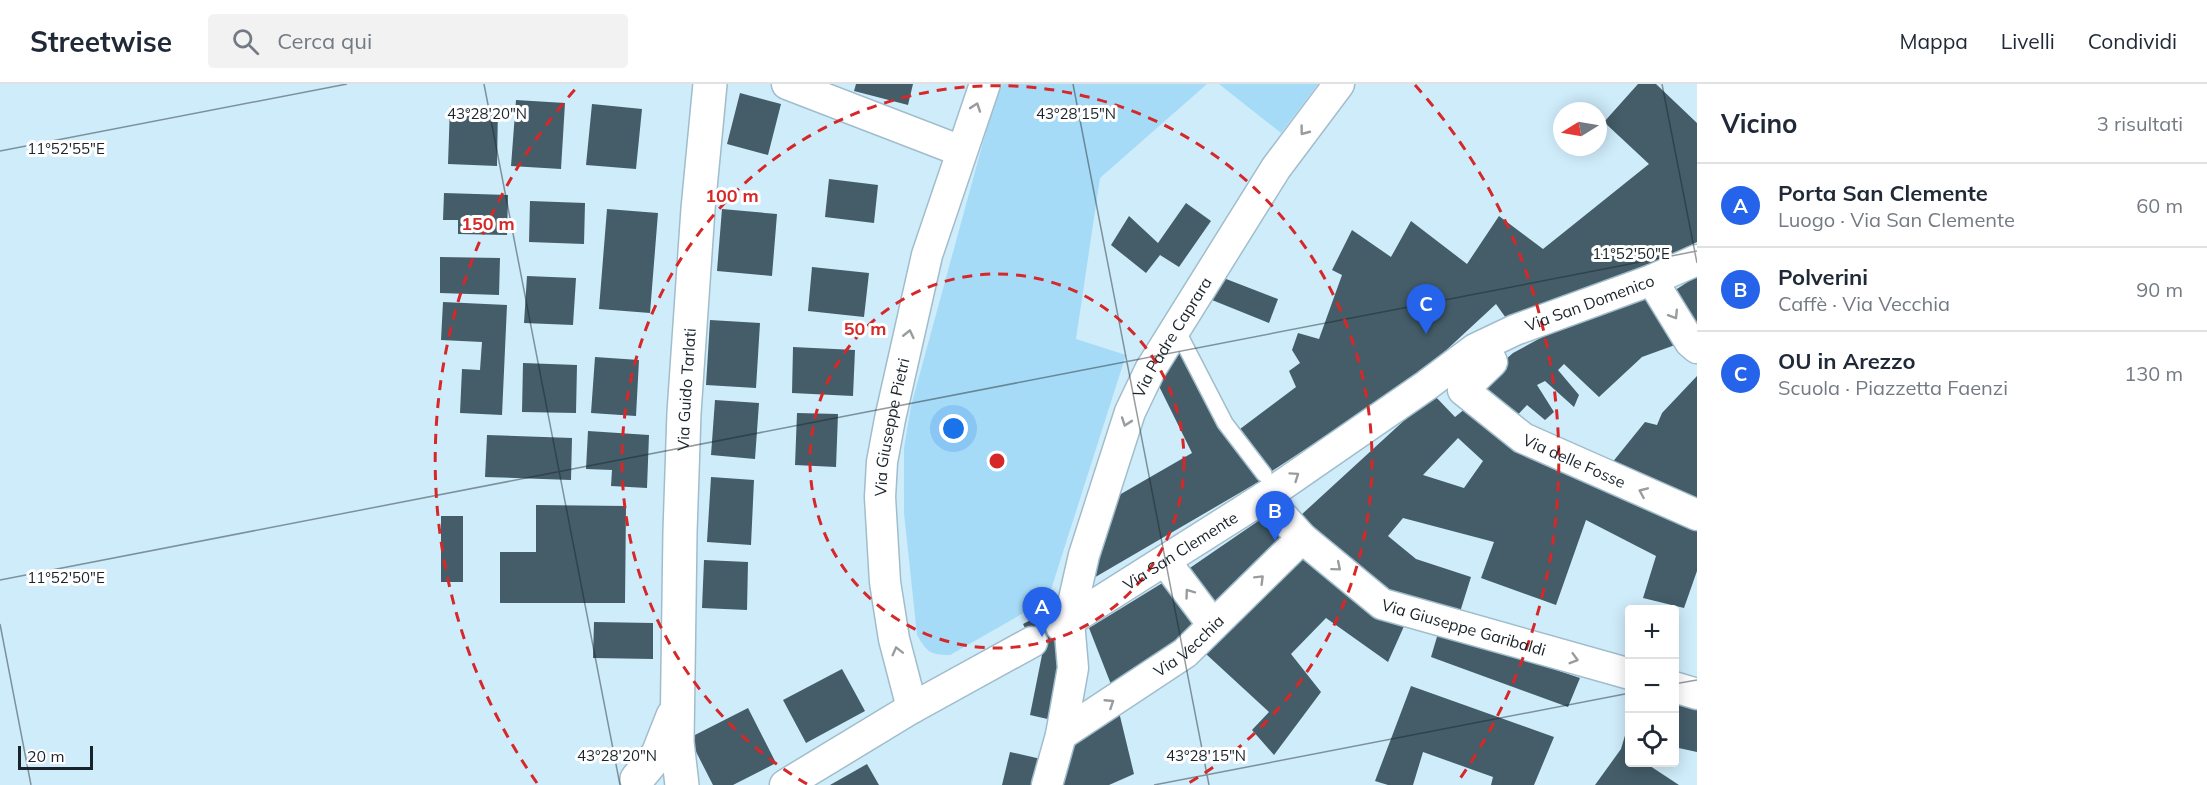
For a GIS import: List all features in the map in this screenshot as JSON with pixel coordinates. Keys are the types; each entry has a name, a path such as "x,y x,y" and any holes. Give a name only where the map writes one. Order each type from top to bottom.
{"main road":[{"name":"Via Guido Tarlati","path":"682,785 677,750 684,413 698,209 710,84"},
{"name":"Via Guido Tarlati","path":"628,782 658,754 664,743 678,696"},
{"path":"628,782 651,779 670,785"}],"street":[{"path":"787,84 961,151"},
{"name":"Via Giuseppe Pietri","path":"912,708 894,639 885,582 881,539 882,470 890,419 927,255 985,84"},
{"name":"Via Padre Caprara","path":"1051,631 1084,555 1125,426 1146,377 1276,168 1339,84"},
{"name":"Via San Domenico","path":"1484,345 1515,330 1652,280 1697,260"},
{"path":"1652,280 1690,342 1697,348"},
{"name":"Via San Clemente","path":"785,785 912,708 1051,631 1165,561 1265,486 1427,385 1475,349 1484,345"},
{"name":"Via delle Fosse","path":"1484,345 1492,362 1463,390 1522,438 1697,515"},
{"name":"Via Giuseppe Garibaldi","path":"1265,486 1302,538 1382,604 1625,673"},
{"name":"Via Vecchia","path":"1061,735 1185,653 1302,538"},
{"path":"1165,561 1213,625"},
{"path":"1047,785 1061,735 1073,668 1051,631"},
{"path":"1679,689 1697,694"}],"lane":[{"path":"1176,328 1225,423 1265,486"}],"shaded area":[{"path":"1003,84 1207,84 1100,178 1076,339 1126,355 1048,599 950,655 938,654 927,649 917,635 904,513 904,448 911,406 994,102"},
{"path":"1219,84 1318,84 1281,133"}],"building":[{"path":"856,84 913,84 908,105 854,91"},
{"path":"1638,84 1656,84 1697,123 1697,242 1644,268 1508,321 1496,304 1387,405 1379,401 1272,471 1240,429 1296,387 1289,371 1300,363 1292,350 1298,333 1319,339 1342,275 1332,270 1352,230 1391,257 1411,221 1467,264 1499,216 1543,249 1649,164 1607,125 1607,119"},
{"path":"740,93 781,104 768,155 727,144"},
{"path":"516,100 565,103 561,169 511,166"},
{"path":"592,104 642,109 636,169 586,165"},
{"path":"450,106 498,107 497,166 448,164"},
{"path":"829,179 878,185 874,223 825,217"},
{"path":"444,193 508,195 507,235 458,234 458,220 443,220"},
{"path":"530,201 585,203 584,244 529,242"},
{"path":"1186,203 1211,221 1179,267 1160,255 1146,273 1111,245 1129,216 1158,243"},
{"path":"607,209 658,213 650,313 599,309"},
{"path":"722,209 777,214 772,276 717,271"},
{"path":"440,257 500,258 499,295 440,293"},
{"path":"812,267 869,273 864,317 808,311"},
{"path":"527,276 576,278 573,325 524,323"},
{"path":"1697,276 1697,344 1666,296"},
{"path":"1221,277 1278,299 1269,323 1212,300"},
{"path":"1657,296 1686,341 1642,357 1599,397 1564,364 1558,370 1579,395 1574,407 1545,381 1537,385 1554,412 1545,420 1527,405 1512,421 1472,389 1513,353 1568,323"},
{"path":"443,302 507,305 502,415 460,413 462,369 480,370 482,342 441,340"},
{"path":"710,320 760,323 756,388 706,385"},
{"path":"793,347 855,350 853,396 792,393"},
{"path":"1179,347 1220,425 1260,481 1092,579 1107,502 1192,453 1155,378"},
{"path":"595,357 639,360 636,416 591,413"},
{"path":"523,363 577,365 576,413 522,412"},
{"path":"1697,376 1697,510 1607,469 1645,422 1657,425 1662,413"},
{"path":"1433,394 1455,417 1471,404 1697,520 1697,571 1684,608 1643,598 1656,556 1586,520 1556,605 1481,578 1494,542 1403,518 1388,536 1416,559 1471,577 1460,612 1385,588 1300,516","holes":["1458,438 1483,461 1464,488 1423,475"]},
{"path":"715,400 759,403 755,459 711,455"},
{"path":"797,413 838,414 836,467 795,465"},
{"path":"588,431 649,435 647,488 611,486 612,470 586,469"},
{"path":"487,435 572,438 571,480 485,477"},
{"path":"711,477 754,480 751,545 707,542"},
{"path":"536,505 626,506 625,603 500,603 500,552 536,552"},
{"path":"1267,515 1287,538 1213,612 1184,572"},
{"path":"441,516 463,516 463,582 441,582"},
{"path":"1298,553 1372,612 1405,624 1388,662 1326,618 1291,654 1321,692 1274,755 1252,730 1269,712 1206,654"},
{"path":"704,560 748,562 747,610 702,608"},
{"path":"1164,582 1196,624 1114,692 1089,628"},
{"path":"1042,614 1059,646 1056,648 1064,651 1052,720 1030,715 1042,655 1039,656 1023,624"},
{"path":"594,622 653,623 653,659 593,658"},
{"path":"1439,630 1580,678 1568,707 1431,657"},
{"path":"842,669 865,711 806,743 783,700"},
{"path":"1411,686 1554,737 1534,785 1491,785 1493,777 1423,752 1413,785 1388,785 1375,781"},
{"path":"1679,699 1697,704 1697,752 1679,748"},
{"path":"748,708 776,763 733,785 713,785 689,738"},
{"path":"1119,712 1134,774 1109,785 1050,785 1062,742"},
{"path":"1625,736 1625,767 1652,767 1679,785 1595,785 1621,749"},
{"path":"1010,752 1041,759 1035,785 1002,785"},
{"path":"867,764 879,785 830,785"}],"place":[{"name":"OU in Arezzo","path":"1426,334"},
{"name":"Polverini","path":"1275,541"},
{"name":"Porta San Clemente","path":"1042,637"}]}
